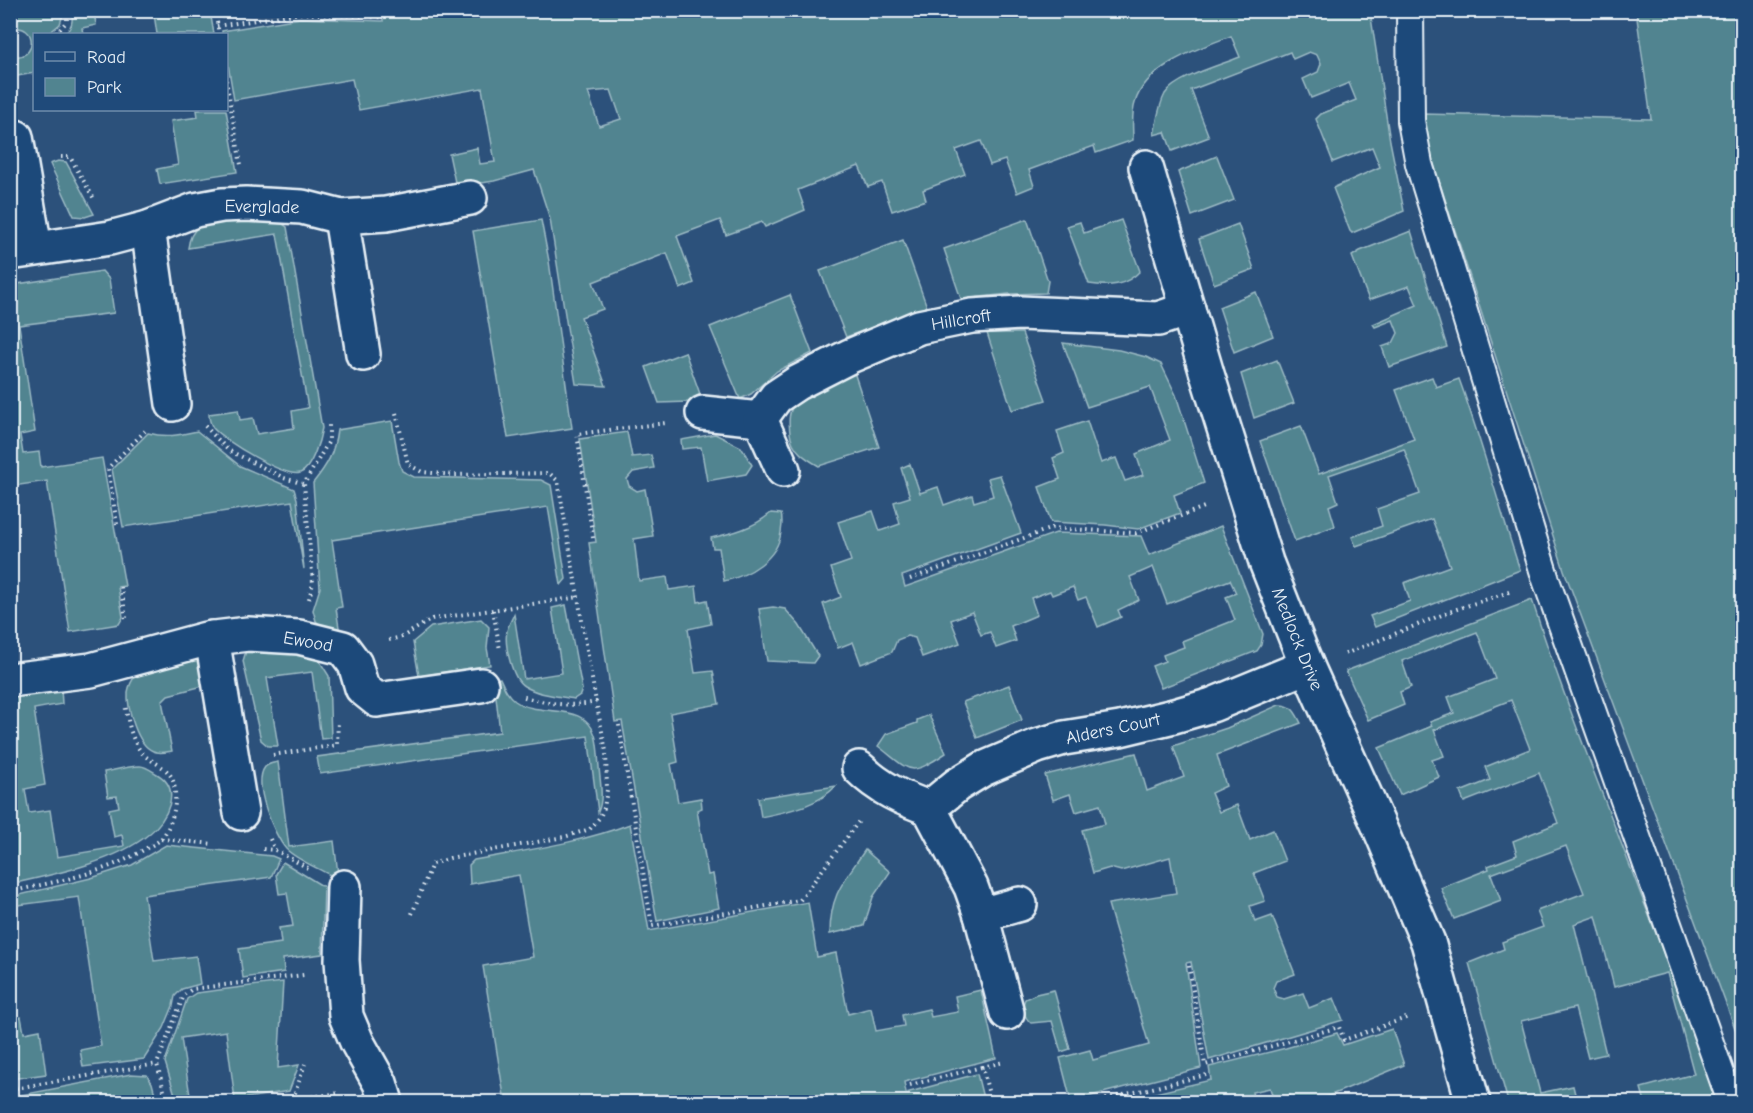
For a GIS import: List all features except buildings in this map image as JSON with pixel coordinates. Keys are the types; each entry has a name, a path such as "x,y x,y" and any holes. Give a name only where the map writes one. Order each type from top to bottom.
{"street":[{"name":"Everglade","path":"15,137 23,251 110,238 148,228 195,210 238,204 302,207 341,217 386,214 470,198"},
{"name":"Medlock Drive","path":"1146,167 1266,562 1307,666 1376,817 1428,942 1473,1102"},
{"path":"341,217 363,354"},
{"path":"148,228 174,416"},
{"name":"Hillcroft","path":"760,419 776,398 797,383 850,356 919,327 972,316 1020,313 1158,320 1188,309"},
{"path":"703,413 760,419 783,470"},
{"name":"Ewood","path":"10,680 91,670 212,638 248,634 299,638 343,648 355,664 362,688 377,700 481,685"},
{"path":"212,638 241,813"},
{"name":"Alders Court","path":"929,808 957,785 983,770 1037,746 1065,738 1120,729 1212,705 1307,666"},
{"path":"859,768 891,792 929,808 971,887 981,915 1006,1013"},
{"path":"344,887 342,960 346,1016 357,1042 380,1083 386,1102"},
{"path":"981,915 1020,904"}],"lane":[{"path":"1410,10 1411,121 1419,164 1546,580 1731,1102"}],"path":[{"path":"57,33 67,21 67,10"},
{"path":"215,10 219,33"},
{"path":"218,26 301,13 380,17"},
{"path":"10,41 17,40"},
{"path":"228,92 241,168"},
{"path":"70,157 86,189 96,202"},
{"path":"396,413 408,464 422,472 453,475 549,473 558,481 606,751 607,790 604,808 590,829 564,837 450,858 432,864 412,914"},
{"path":"593,538 577,435 677,421 703,413"},
{"path":"117,524 108,468 174,416 228,450 284,478 303,484"},
{"path":"309,601 313,583 303,484 329,441 329,425"},
{"path":"910,579 1052,528 1136,533 1217,502"},
{"path":"1342,656 1454,610 1546,580"},
{"path":"121,586 126,619"},
{"path":"410,633 432,619 579,597"},
{"path":"493,610 501,660"},
{"path":"516,695 541,702 582,705 596,702"},
{"path":"10,892 90,873 129,859 161,839 171,822 176,800 173,781 169,773 143,754 129,727 124,698"},
{"path":"619,725 652,926 800,900 863,815"},
{"path":"1189,966 1205,1065 1339,1027 1344,1040 1413,1016"},
{"path":"167,1102 157,1064 184,995 192,990 285,977"},
{"path":"910,1085 1004,1062"},
{"path":"10,1089 157,1064"},
{"path":"293,1099 305,1064"},
{"path":"982,1067 991,1102"},
{"path":"1094,1102 1206,1075"},
{"path":"270,1102 350,1091"}],"green space":[{"path":"11,10 64,11 60,24 49,33 33,33 33,73 11,77 11,55 26,54 31,42 26,31 20,28 11,29"},
{"path":"222,10 277,11 223,18"},
{"path":"383,10 1370,11 1390,141 1404,211 1352,233 1350,231 1333,188 1380,167 1372,147 1333,162 1316,119 1321,114 1356,100 1349,83 1311,98 1303,79 1318,72 1321,64 1317,55 1309,52 1293,59 1290,52 1191,90 1209,137 1172,151 1165,132 1154,135 1161,104 1165,94 1171,88 1200,72 1240,57 1231,36 1175,60 1150,79 1141,90 1135,103 1133,140 1096,153 1094,146 1029,170 1034,186 1017,193 1005,160 990,165 981,141 956,150 965,174 923,190 926,200 892,211 882,182 868,187 859,166 798,190 805,210 765,227 762,222 726,235 720,220 677,236 694,283 680,289 667,253 593,282 603,309 581,317 606,386 576,384 550,219 534,170 494,181 456,187 449,154 477,148 480,164 495,162 482,88 359,110 352,79 234,100 228,64 228,33 222,33 222,31 300,18 383,21","holes":["611,90 621,119 599,126 588,92"]},
{"path":"72,11 94,11 96,25 82,28 83,33 66,33 72,24"},
{"path":"135,11 210,11 214,33 157,33 154,14 136,16"},
{"path":"1636,11 1742,11 1742,1047 1564,570 1426,140 1423,114 1651,119"},
{"path":"197,111 226,111 237,172 160,184 157,169 178,165 171,121 198,117"},
{"path":"1217,156 1234,200 1192,216 1178,172"},
{"path":"58,161 66,162 94,214 85,217 74,216 50,164"},
{"path":"1027,219 1048,281 1046,293 961,299 944,249"},
{"path":"541,220 549,261 572,428 508,438 473,231"},
{"path":"1121,220 1140,271 1129,280 1117,284 1089,284 1067,226 1080,222 1084,233"},
{"path":"222,221 278,221 287,227 322,428 312,460 300,473 281,470 241,449 219,434 210,421 209,414 238,410 240,420 253,418 257,434 294,428 292,411 308,408 277,234 188,248 189,241 198,227"},
{"path":"1238,224 1254,269 1214,284 1199,239"},
{"path":"1411,231 1447,347 1389,367 1382,347 1393,343 1398,333 1393,320 1375,327 1373,324 1417,305 1409,286 1369,300 1352,256"},
{"path":"903,240 927,307 846,337 820,271"},
{"path":"102,271 109,279 114,313 19,325 35,432 20,435 23,454 39,452 41,467 102,458 125,586 118,587 123,617 119,624 70,632 47,481 13,486 10,470 11,285"},
{"path":"1256,292 1273,336 1234,352 1219,307"},
{"path":"790,295 812,353 777,371 751,394 740,399 710,327"},
{"path":"987,333 1022,333 1046,400 1012,410"},
{"path":"1063,343 1119,350 1146,357 1161,364 1176,395 1204,483 1174,495 1180,513 1138,529 1051,522 1039,487 1060,479 1053,458 1064,453 1057,431 1087,421 1101,463 1116,458 1125,481 1143,475 1136,454 1170,440 1150,387 1087,407"},
{"path":"685,352 700,394 689,402 659,403 646,367"},
{"path":"1277,360 1294,403 1254,418 1241,374"},
{"path":"854,372 879,447 819,466 804,457 793,444 789,426 791,409 804,395"},
{"path":"1432,377 1436,387 1459,379 1520,570 1375,627 1370,616 1410,601 1404,583 1450,566 1432,519 1356,546 1352,537 1382,526 1377,509 1420,494 1404,449 1329,475 1338,502 1329,506 1335,526 1295,541 1260,441 1301,426 1319,474 1414,439 1396,390"},
{"path":"392,421 402,471 414,477 541,480 551,485 566,579 561,585 548,507 332,540 342,607 336,608 340,634 323,627 316,621 313,610 320,588 313,483 330,458 337,430"},
{"path":"197,431 240,466 294,489 304,569 292,501 123,527 112,469 148,433 167,436"},
{"path":"627,432 632,457 651,455 654,468 633,472 627,479 629,486 637,491 645,489 653,536 634,539 639,581 667,577 669,590 696,586 698,602 707,600 711,624 688,629 695,673 713,671 719,704 670,713 678,762 671,764 678,802 701,798 702,808 697,810 708,875 713,874 719,908 657,921 622,721 615,722 589,543 596,542 580,439"},
{"path":"715,434 741,447 752,465 746,474 707,481 701,447 682,449 681,440"},
{"path":"910,464 920,493 938,487 944,505 972,495 974,502 993,496 988,478 1000,475 1021,533 902,576 905,587 1056,533 1141,536 1149,555 1221,526 1263,634 1261,645 1257,651 1161,688 1152,666 1165,661 1163,655 1184,647 1182,641 1235,620 1226,597 1236,593 1230,580 1167,604 1153,567 1130,577 1139,600 1118,610 1121,617 1098,627 1086,597 1078,600 1073,587 1052,595 1050,591 1031,598 1037,615 1011,626 1016,641 996,648 990,632 981,635 972,612 951,620 960,643 922,657 915,638 907,636 897,640 892,652 861,664 853,642 838,648 823,604 841,597 831,568 851,561 838,522 873,511 880,531 900,524 894,502 910,497 901,468"},
{"path":"771,513 781,514 782,518 779,542 774,550 768,558 752,570 724,581 719,548 713,548 711,538 750,526"},
{"path":"1532,600 1571,711 1706,1071 1713,1102 1645,1102 1641,1088 1694,1074 1667,973 1614,987 1596,916 1574,924 1606,1054 1588,1058 1575,1008 1521,1021 1540,1093 1573,1086 1577,1102 1508,1102 1469,963 1504,949 1502,942 1543,927 1537,911 1584,893 1566,846 1491,874 1501,901 1454,919 1441,888 1517,855 1513,841 1558,823 1539,773 1464,802 1460,792 1490,780 1485,767 1530,749 1511,700 1434,730 1444,756 1432,760 1439,777 1400,795 1379,748 1432,726 1430,722 1454,713 1448,697 1495,679 1477,632 1402,661 1411,687 1400,692 1404,705 1368,720 1346,671"},
{"path":"566,605 582,689 580,695 574,699 542,693 524,686 516,676 510,661 506,637 514,614 524,679 562,673 552,608"},
{"path":"773,607 785,609 799,625 818,656 813,663 767,661 759,609"},
{"path":"481,619 489,627 487,648 490,665 419,676 413,642 431,627"},
{"path":"258,644 312,649 329,676 331,738 321,739 312,672 267,678 278,746 268,746 261,740 243,661 246,651"},
{"path":"195,658 201,661 207,685 168,695 162,701 172,751 160,753 153,751 142,742 131,716 128,692 131,683 136,675"},
{"path":"500,678 515,701 536,709 572,714 590,724 598,751 601,796 598,812 588,736 320,774 317,757 500,732 494,679"},
{"path":"1009,685 1022,720 977,738 963,702"},
{"path":"61,688 62,704 34,709 45,785 25,789 29,813 50,810 57,857 124,846 122,835 114,837 109,809 119,807 117,796 108,797 104,772 136,766 147,768 165,780 171,796 170,804 156,828 135,844 102,860 11,884 11,694"},
{"path":"1279,705 1291,708 1301,723 1217,755 1226,786 1211,793 1219,812 1237,805 1250,840 1273,830 1285,861 1254,873 1265,901 1250,906 1255,922 1272,916 1295,974 1276,981 1273,988 1277,997 1284,999 1303,993 1309,1008 1334,998 1343,1020 1209,1060 1191,962 1186,963 1201,1068 1071,1101 1060,1058 1090,1050 1093,1060 1149,1045 1108,904 1176,893 1170,857 1121,871 1110,868 1093,873 1082,830 1105,824 1100,805 1076,812 1070,794 1053,800 1045,775 1136,753 1147,791 1184,777 1173,746 1227,728"},
{"path":"929,715 946,753 934,761 917,769 910,769 878,746 886,734 917,723 917,720"},
{"path":"278,762 289,847 334,841 338,874 330,875 296,857 286,849 276,833 266,809 261,785 265,767"},
{"path":"836,786 811,803 761,817 758,798"},
{"path":"630,824 649,931 808,902 817,957 836,953 848,1014 871,1008 876,1031 904,1026 902,1015 929,1009 931,1017 958,1012 955,996 981,990 996,1058 904,1082 906,1093 977,1074 984,1102 505,1102 483,966 533,957 519,875 470,884 469,865 474,860 573,841"},
{"path":"166,845 272,856 279,859 271,877 144,895 154,961 196,956 200,984 182,989 175,996 164,1028 144,1059 83,1067 80,1050 101,1046 79,897 11,906 11,897 91,878 132,865"},
{"path":"865,850 890,872 873,897 864,926 830,934 836,898"},
{"path":"283,862 324,887 322,954 283,959 284,972 243,978 239,949 281,943 279,928 293,926 287,893 279,894 276,874"},
{"path":"283,982 278,1068 299,1065 289,1091 235,1100 226,1031 181,1038 191,1102 181,1102 176,1098 165,1062 187,999 196,993"},
{"path":"1054,990 1070,1049 1061,1052 1052,1021 1031,1023 1023,1009 1025,999"},
{"path":"21,1017 24,1033 40,1030 46,1074 11,1079 11,1019"},
{"path":"1392,1029 1404,1065 1314,1102 1292,1102 1290,1095 1273,1099 1270,1088 1252,1092 1254,1102 1153,1102 1151,1094 1211,1080 1209,1067 1337,1033 1343,1045"},
{"path":"131,1074 147,1075 152,1083 157,1102 11,1102 11,1097"},
{"path":"1594,1098 1595,1102 1577,1102"}]}
